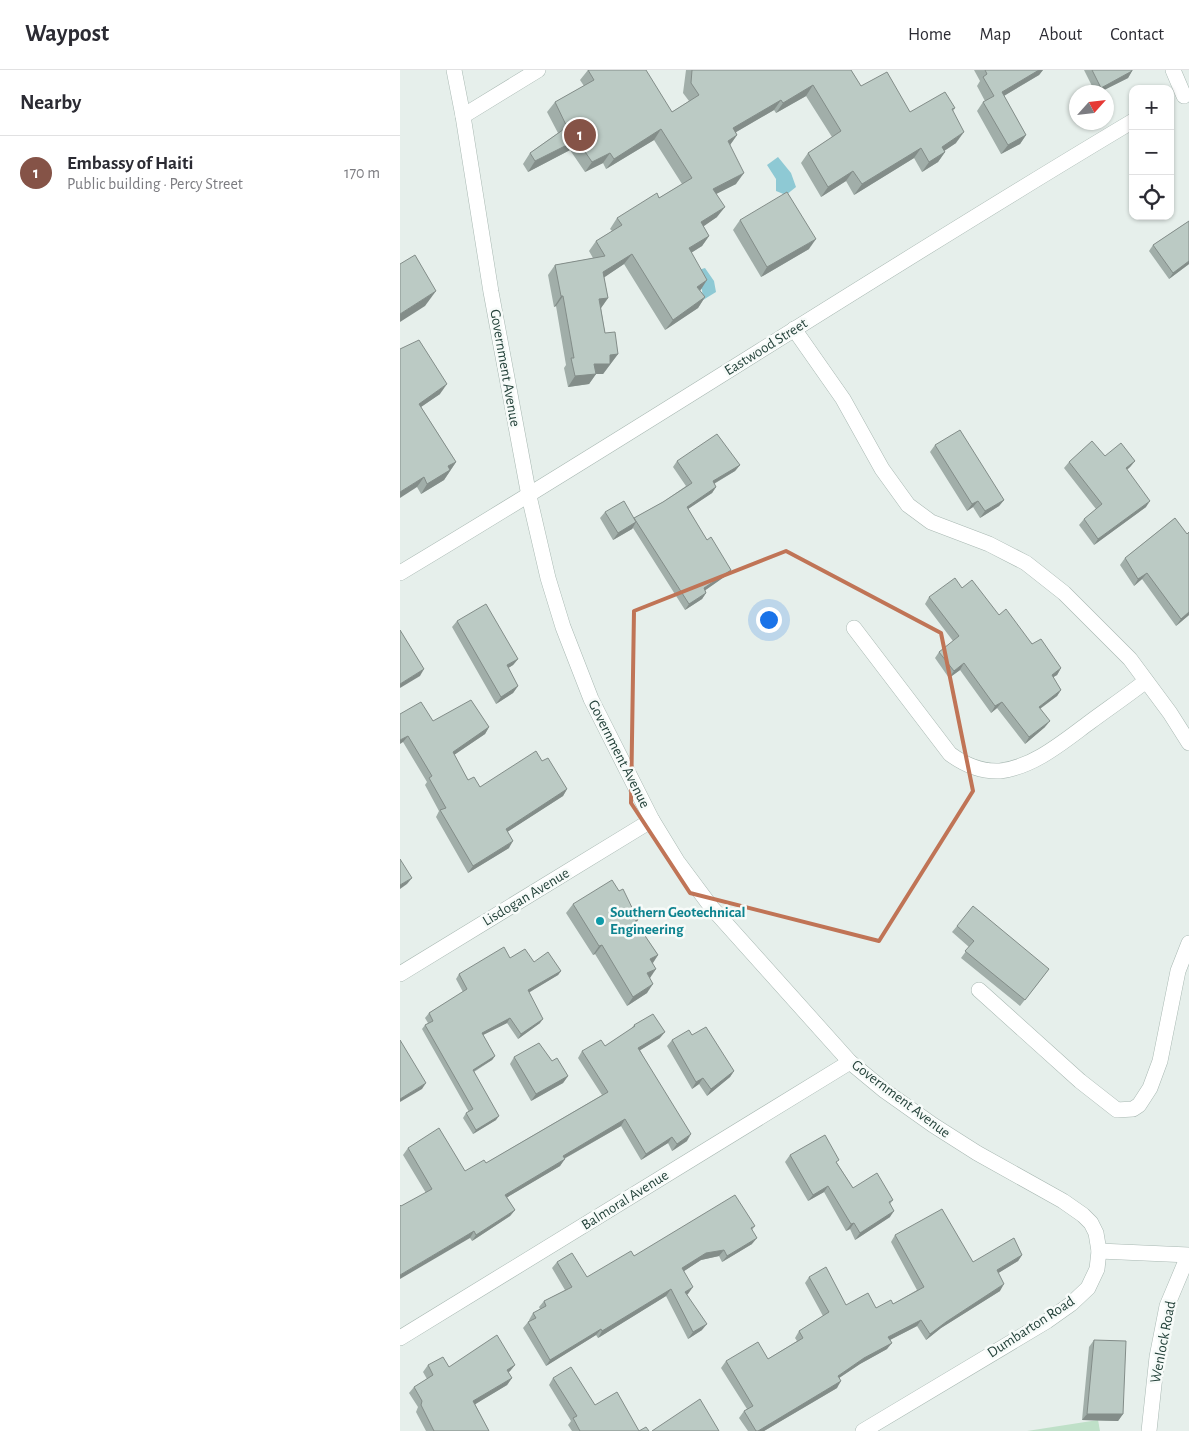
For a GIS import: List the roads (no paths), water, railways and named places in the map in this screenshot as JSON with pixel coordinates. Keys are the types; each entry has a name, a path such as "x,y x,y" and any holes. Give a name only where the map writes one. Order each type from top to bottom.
{"street":[{"name":"Government Avenue","path":"454,70 529,496 548,578 562,627 591,699 652,820 712,908 850,1062 885,1091 933,1125 977,1153 1084,1215 1096,1233 1099,1252"},
{"path":"463,116 538,70"},
{"path":"1172,70 1181,98"},
{"name":"Eastwood Street","path":"400,573 529,496 794,329 1129,123"},
{"path":"794,329 843,399 882,469 908,505 931,522 989,544 1026,563 1070,599 1130,659 1170,713 1189,743"},
{"path":"854,628 950,754 961,762 987,771 1001,771 1017,767 1055,748 1146,681"},
{"name":"Lisdogan Avenue","path":"400,974 652,820"},
{"path":"979,990 1080,1081 1117,1110 1133,1110 1139,1105 1150,1088 1160,1060 1178,970 1189,943"},
{"name":"Balmoral Avenue","path":"400,1338 850,1062"},
{"path":"1099,1252 1189,1255"},
{"name":"Dumbarton Road","path":"863,1431 1047,1321 1071,1304 1088,1288 1097,1269 1099,1252"},
{"name":"Wenlock Road","path":"1149,1431 1157,1357 1167,1306 1189,1255"}],"water":[{"path":"778,157 791,173 796,187 786,195 776,191 776,179 767,165"},
{"path":"705,268 714,281 716,292 703,300 702,290 692,272"}],"place":[{"name":"Embassy of Haiti","path":"580,135"},
{"name":"Southern Geotechnical Engineering","path":"600,921"}]}
